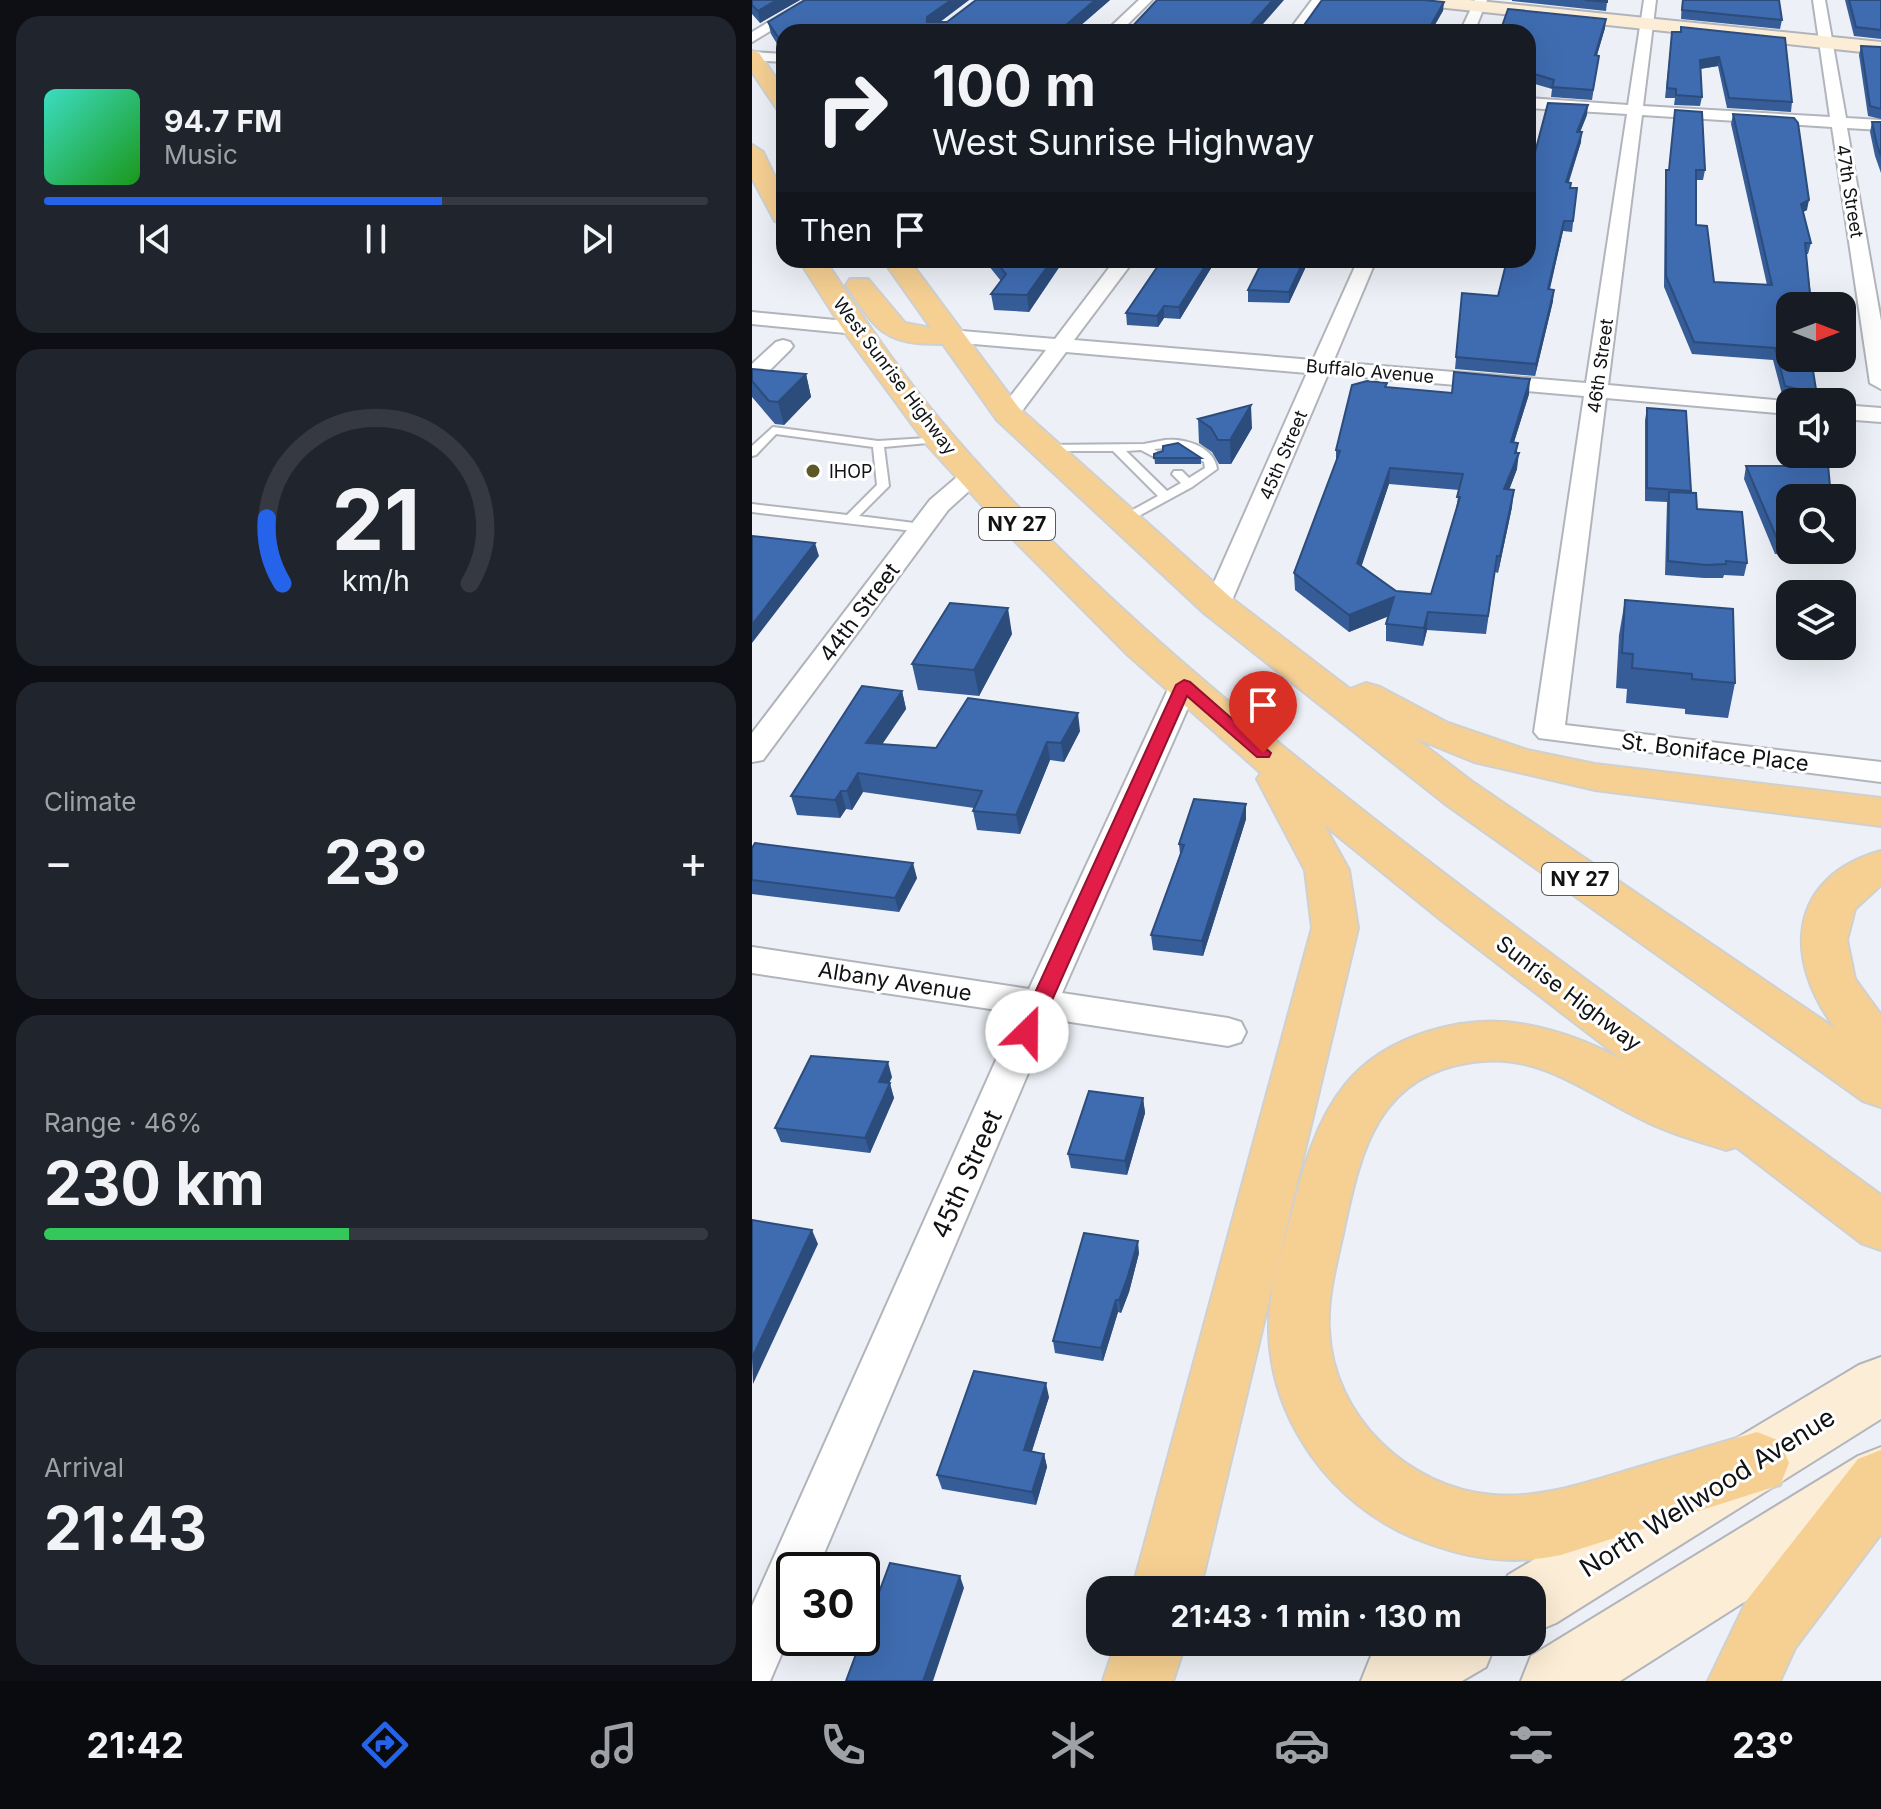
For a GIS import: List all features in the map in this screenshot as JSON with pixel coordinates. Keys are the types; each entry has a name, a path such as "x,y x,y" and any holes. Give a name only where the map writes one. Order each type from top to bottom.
{"highway":[{"path":"752,56 776,93"},
{"path":"752,90 776,107"},
{"path":"753,154 760,191 776,208"},
{"name":"West Sunrise Highway","path":"817,268 920,429 972,476 1095,603 1263,753"},
{"path":"842,268 851,274 893,330 915,336 950,336"},
{"name":"NY 27","path":"902,268 1008,414 1217,605 1459,793 1881,1087"},
{"path":"1286,660 1380,701 1414,723 1452,740 1527,763 1595,777 1881,812"},
{"path":"1170,1576 1335,928 1333,899 1321,855 1263,753"},
{"name":"Sunrise Highway","path":"1263,753 1457,909 1881,1226"},
{"path":"1881,866 1857,878 1837,897 1826,921 1823,942 1827,968 1841,1000 1881,1047"},
{"path":"1757,1463 1540,1527 1492,1528 1452,1521 1384,1488 1338,1440 1314,1400 1306,1378 1299,1322 1307,1265 1327,1183 1348,1120 1369,1091 1384,1077 1430,1051 1479,1041 1539,1047 1604,1071 1653,1101 1773,1146"},
{"path":"1743,1681 1771,1624 1881,1479"},
{"path":"1138,1681 1146,1656"}],"main road":[{"path":"1418,0 1479,3 1881,48"},
{"name":"North Wellwood Avenue","path":"1546,1591 1881,1385"},
{"path":"1556,1681 1881,1479"},
{"path":"1396,1681 1438,1656"}],"street":[{"path":"752,38 815,0"},
{"path":"1120,24 1146,0"},
{"path":"1301,24 1318,0"},
{"name":"46th Street","path":"1549,732 1650,0"},
{"name":"47th Street","path":"1819,0 1881,383"},
{"path":"1470,24 1479,3"},
{"path":"752,56 776,58"},
{"path":"1536,104 1881,125"},
{"path":"1008,414 1119,268"},
{"name":"45th Street","path":"1217,605 1364,268"},
{"path":"752,318 856,328"},
{"name":"Buffalo Avenue","path":"950,336 1776,406"},
{"path":"752,375 783,346"},
{"path":"1856,413 1881,415"},
{"name":"44th Street","path":"752,753 939,505 972,476"},
{"name":"45th Street","path":"752,1664 1040,1003 1184,685"},
{"name":"St. Boniface Place","path":"1549,732 1881,772"},
{"name":"Albany Avenue","path":"752,960 1228,1032"}],"lane":[{"path":"878,444 920,429"},
{"path":"752,453 773,430 878,444 920,429"},
{"path":"1045,448 1144,447 1177,441 1195,448 1210,461 1211,469 1124,520"},
{"path":"850,519 883,486 878,444"},
{"path":"1144,447 1156,455"},
{"path":"1117,448 1165,496"},
{"path":"1178,474 1188,484"},
{"path":"752,508 922,528"}],"building":[{"path":"752,0 777,0 758,11"},
{"path":"805,0 951,0 927,17 927,22 947,22 976,0 1095,0 1067,24 776,24 776,34 768,22"},
{"path":"1157,0 1273,0 1251,24 1134,24"},
{"path":"1322,0 1444,2 1432,24 1305,24"},
{"path":"1683,0 1779,0 1782,20 1682,10"},
{"path":"1849,0 1881,0 1881,30 1856,27"},
{"path":"1508,9 1606,19 1595,55 1599,56 1593,90 1552,87 1554,80 1536,74 1536,24 1503,24"},
{"path":"1681,27 1785,38 1792,102 1729,98 1719,57 1700,60 1702,97 1676,95 1676,89 1667,88 1672,32 1681,32"},
{"path":"1861,46 1881,47 1881,109 1870,106"},
{"path":"1548,103 1588,105 1577,132 1582,132 1566,182 1571,183 1570,188 1577,188 1573,221 1564,221 1548,289 1554,290 1536,364 1456,357 1462,293 1498,296 1505,268 1536,268 1536,149"},
{"path":"1675,110 1702,112 1705,170 1696,170 1696,225 1707,226 1714,282 1772,285 1733,114 1794,118 1798,123 1809,200 1801,204 1811,243 1805,243 1810,292 1776,292 1776,352 1775,348 1694,342 1666,276 1666,170 1669,170"},
{"path":"1872,122 1881,122 1881,156 1877,145"},
{"path":"1001,268 1046,268 1027,295 991,294 1006,274"},
{"path":"1157,268 1204,268 1179,307 1164,306 1157,316 1126,313"},
{"path":"1259,268 1300,268 1289,292 1248,290"},
{"path":"752,369 806,374 778,402 769,401 752,381"},
{"path":"1454,372 1530,379 1511,442 1518,443 1515,453 1519,453 1504,489 1514,490 1500,556 1497,556 1488,616 1428,612 1424,628 1386,624 1394,597 1349,615 1294,573 1340,451 1336,450 1352,385 1367,381 1387,383 1385,387 1452,393","holes":["1390,468 1463,474 1457,497 1460,497 1431,594 1396,591 1357,563"]},
{"path":"1781,372 1813,372 1816,388 1785,386"},
{"path":"1251,405 1230,440 1218,440 1211,428 1198,419"},
{"path":"1647,408 1686,411 1691,491 1647,488"},
{"path":"1178,443 1201,458 1154,458 1154,454 1163,451 1163,446"},
{"path":"1746,466 1828,468 1830,484 1776,484 1776,536"},
{"path":"1669,492 1696,493 1697,509 1742,512 1747,563 1726,561 1726,564 1706,565 1668,561"},
{"path":"752,536 815,543 752,625"},
{"path":"1625,600 1733,609 1735,683 1692,679 1692,674 1632,668 1633,654 1622,653"},
{"path":"950,603 1008,608 974,670 912,664"},
{"path":"862,686 902,691 866,743 936,748 968,698 1078,713 1061,743 1047,742 1016,815 973,811 982,791 858,773 847,791 841,791 835,800 791,796"},
{"path":"1194,799 1246,804 1202,941 1151,935 1184,845 1179,844"},
{"path":"755,843 913,863 895,898 752,880 752,848"},
{"path":"811,1056 888,1062 879,1082 890,1083 865,1138 775,1128"},
{"path":"1089,1091 1143,1098 1125,1161 1068,1154"},
{"path":"752,1220 812,1230 752,1358"},
{"path":"1084,1233 1138,1241 1101,1348 1053,1341"},
{"path":"974,1371 1046,1383 1024,1450 1044,1454 1032,1492 937,1475"},
{"path":"890,1563 960,1576 923,1681 846,1681 855,1656 880,1656 880,1590"}],"place":[{"name":"IHOP","path":"813,471"}],"route":[{"path":"1027,1032 1161,729 1184,685 1263,753"}]}
